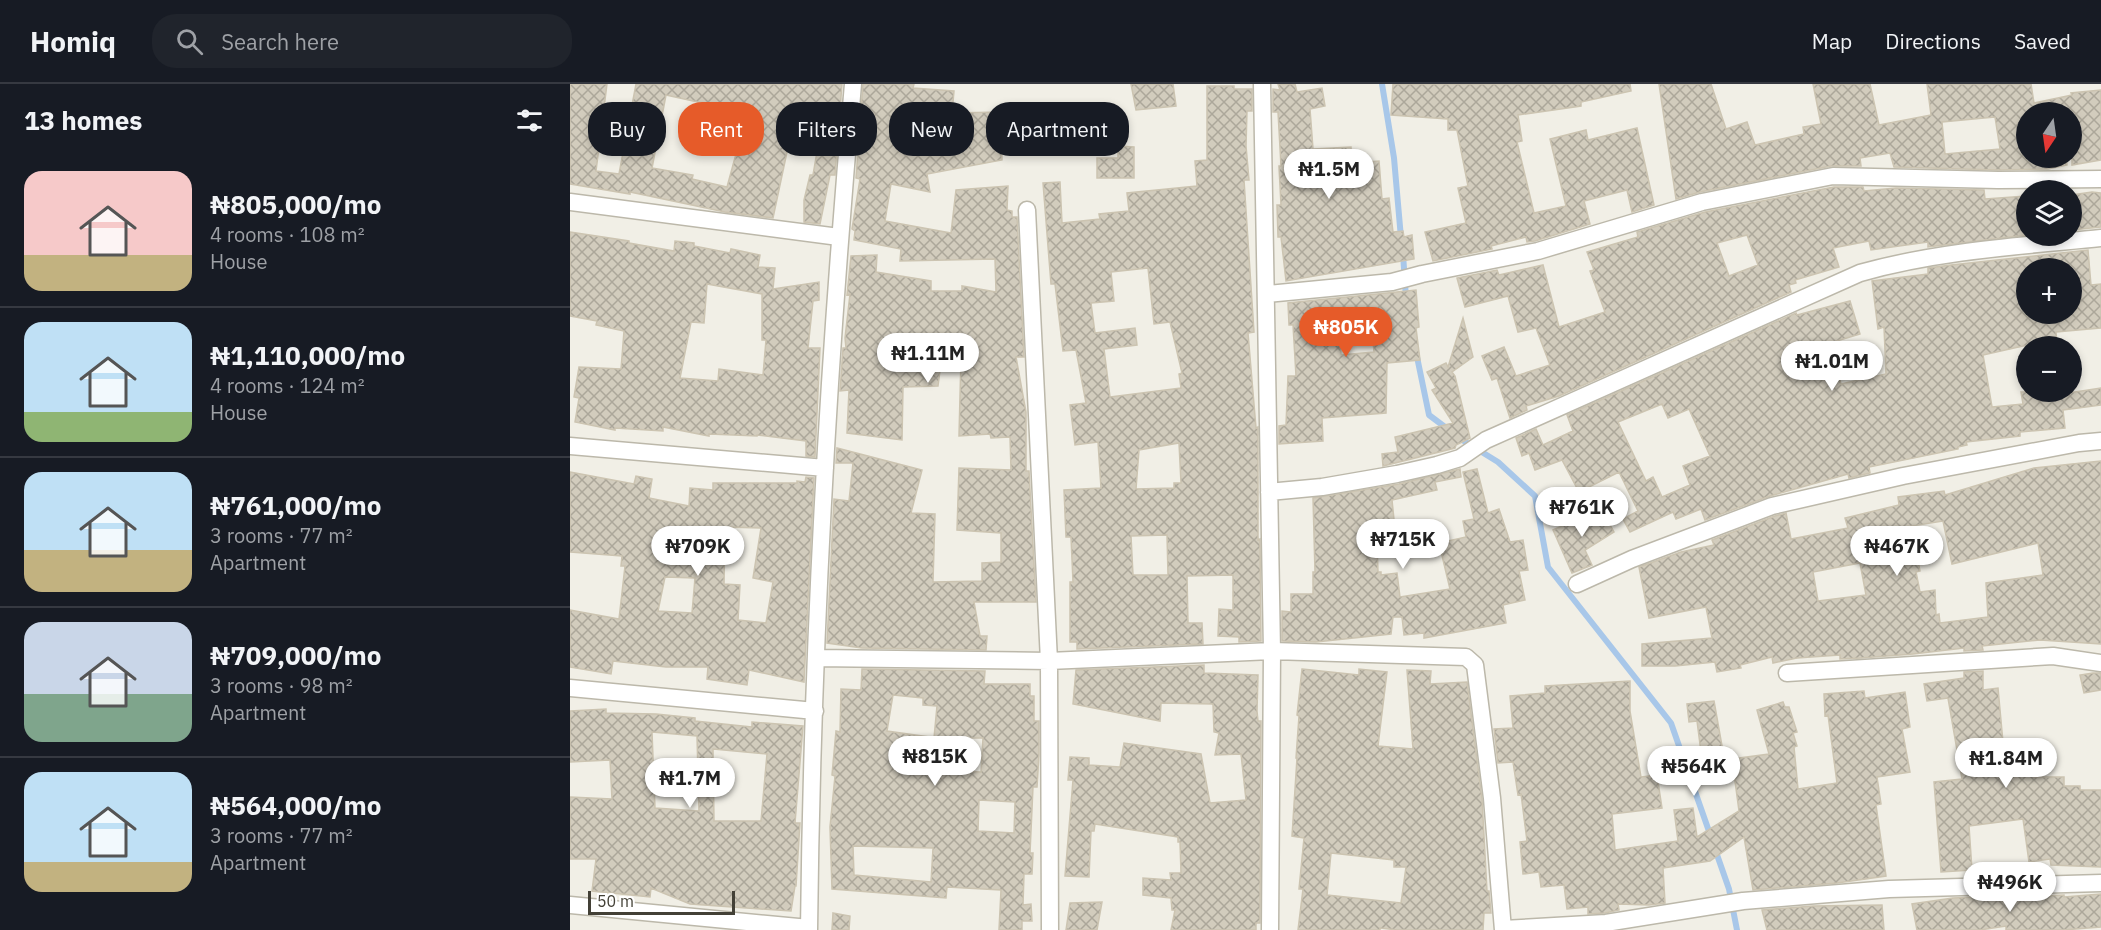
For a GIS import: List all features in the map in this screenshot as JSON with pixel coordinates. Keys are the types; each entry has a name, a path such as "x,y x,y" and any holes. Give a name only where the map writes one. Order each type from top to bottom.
{"street":[{"path":"570,905 809,929 816,658 825,468 839,237 853,84"},
{"path":"1262,84 1272,651 1270,930"},
{"path":"1267,294 1392,282 1538,251 1702,202 1833,176 1998,180 2101,179"},
{"path":"570,202 839,237"},
{"path":"1027,210 1049,661 1050,930"},
{"path":"1269,492 1322,487 1397,474 1460,458 1486,440 1860,273 1898,262 2001,248 2101,238"},
{"path":"1577,584 1632,559 1772,506 1904,476 2079,443 2101,441"},
{"path":"570,446 825,468"},
{"path":"816,658 1049,661 1272,651 1466,657 1475,665 1492,798 1503,930 1605,923 1743,901 1889,889 2101,883"},
{"path":"1787,673 2053,656 2101,663"},
{"path":"570,688 815,711"}],"building":[{"path":"570,84 607,84 605,102 588,102 588,156 598,156 596,171 619,174 622,156 654,156 652,168 693,175 692,179 727,187 735,156 764,156 764,102 698,102 666,95 665,102 633,102 636,84 842,84 841,102 776,102 776,156 786,156 773,218 725,212 630,192 630,194 570,184"},
{"path":"863,84 914,84 913,88 954,91 953,102 889,102 889,156 974,156 974,113 986,112 986,156 1002,156 1002,160 927,174 930,192 891,184 885,221 951,233 956,190 1008,186 1007,210 1012,211 1012,217 1017,217 1024,357 1016,357 1026,412 1026,471 1029,471 1036,602 974,602 980,636 987,636 986,650 862,648 827,643 834,499 849,501 853,463 836,463 837,448 922,470 911,513 935,514 933,582 982,581 982,563 1001,562 1001,533 957,530 959,468 1011,470 1010,437 991,438 990,434 959,436 961,357 942,355 938,386 903,387 902,440 847,433 849,390 840,391 843,348 846,348 850,294 847,295 851,256 877,255 876,272 931,281 931,291 962,291 962,286 996,292 995,259 900,261 901,249 854,240 855,231 852,229 860,179 856,178 858,156 877,156 877,102 862,102"},
{"path":"1131,84 1173,84 1176,106 1136,110"},
{"path":"1278,84 1295,84 1297,92 1322,88 1325,106 1310,109 1313,149 1351,147 1352,163 1379,161 1382,199 1389,198 1393,232 1403,231 1404,237 1412,235 1414,259 1286,281 1281,237 1278,237 1277,205 1281,205 1279,166 1281,166 1278,112 1273,112 1273,89 1280,90"},
{"path":"1393,84 1630,84 1631,91 1581,102 1581,106 1518,115 1522,141 1517,142 1534,213 1566,206 1550,139 1586,130 1588,140 1637,128 1654,205 1632,212 1627,190 1584,201 1590,224 1535,241 1527,242 1526,237 1491,246 1492,249 1433,261 1425,232 1466,223 1458,188 1468,186 1457,130 1448,130 1448,119 1391,115"},
{"path":"1659,84 1711,84 1726,129 1747,122 1755,145 1804,134 1803,127 1821,124 1813,84 1870,84 1879,125 1931,115 1927,84 2031,84 2034,102 2016,102 2016,168 2053,168 1998,170 1894,167 1890,153 1860,158 1861,166 1831,166 1700,192 1676,199","holes":["1995,117 2000,149 1945,154 1942,122"]},
{"path":"1207,86 1252,89 1252,111 1247,111 1246,146 1249,180 1244,180 1254,332 1248,333 1256,428 1258,427 1261,641 1239,642 1239,637 1218,636 1219,609 1233,610 1233,575 1187,576 1188,623 1202,623 1203,644 1077,649 1077,642 1070,642 1070,582 1073,582 1071,537 1066,537 1064,490 1101,488 1098,442 1075,445 1070,405 1086,403 1076,350 1063,351 1055,284 1051,284 1043,183 1060,182 1062,223 1100,219 1099,214 1129,211 1127,193 1197,186 1195,161 1207,160","holes":["1148,268 1154,324 1170,322 1182,373 1179,374 1181,388 1110,397 1104,349 1137,345 1135,328 1095,333 1091,303 1114,301 1111,272","1179,443 1181,483 1174,483 1174,488 1136,489 1139,450","1167,535 1168,575 1133,575 1131,536"]},
{"path":"2101,90 2101,160 2082,163 2082,102 2039,102 2072,95 2071,93"},
{"path":"1129,147 1134,147 1134,178 1097,178 1097,158 1118,158 1118,156 1129,156"},
{"path":"816,156 836,156 835,175 830,175 820,224 804,222 804,200 810,175 813,175"},
{"path":"1834,187 1863,187 1864,191 1896,188 1984,190 1985,199 2016,197 2016,236 1928,247 1928,242 1871,250 1869,241 1833,248 1839,267 1795,280 1796,283 1789,285 1791,292 1559,396 1526,406 1527,410 1510,418 1497,378 1492,380 1482,356 1504,347 1516,376 1550,365 1536,328 1518,332 1508,296 1465,307 1457,278 1497,270 1499,275 1543,265 1559,327 1605,312 1590,271 1594,270 1587,252 1638,237 1637,232 1705,212","holes":["1747,235 1758,265 1729,276 1717,243"]},
{"path":"2101,193 2101,227 2082,229 2082,194"},
{"path":"570,232 674,251 675,241 694,243 694,246 730,253 731,249 760,255 758,267 775,268 773,289 819,282 819,300 813,301 808,348 820,348 815,457 806,456 806,441 757,435 709,434 709,436 663,427 663,431 615,428 615,430 575,422 579,398 574,397 579,367 621,369 624,331 596,325 597,321 570,316","holes":["707,284 762,294 762,340 766,340 763,375 719,369 718,381 680,378 691,322 704,323"]},
{"path":"2088,250 2091,285 2101,284 2101,328 2056,332 2056,336 2016,336 2016,348 1983,355 1992,407 2023,404 2023,402 2082,402 2082,391 2101,388 2101,405 2063,410 2065,428 2020,432 2020,436 1966,442 1967,445 1958,447 1958,449 1869,467 1870,473 1849,478 1848,474 1770,496 1705,520 1701,509 1676,519 1673,512 1630,532 1623,519 1638,511 1619,472 1579,492 1562,460 1535,470 1529,453 1522,456 1516,438 1536,429 1543,445 1573,431 1567,415 1796,313 1797,315 1850,301 1860,334 1830,343 1841,384 1886,374 1884,327 1878,329 1872,281 1928,274 1928,268 2016,258 2016,324 2082,324 2082,258 2017,258","holes":["1662,404 1668,418 1689,409 1710,456 1683,466 1690,485 1662,497 1653,477 1646,481 1618,422"]},
{"path":"1416,290 1419,327 1416,328 1420,360 1387,363 1386,413 1322,418 1323,441 1279,444 1279,426 1286,425 1288,376 1296,376 1293,325 1289,325 1288,303","holes":["1370,310 1374,352 1341,355 1338,312"]},
{"path":"1463,318 1473,357 1452,372 1455,376 1470,438 1456,445 1455,448 1383,466 1382,454 1398,452 1395,437 1453,423 1432,390 1436,388 1427,372 1446,363 1448,367"},
{"path":"2101,461 2101,644 2040,640 1982,646 1983,650 1964,651 1964,648 1861,658 1840,659 1840,655 1797,658 1773,663 1772,657 1740,665 1741,668 1717,672 1715,662 1675,666 1642,666 1642,644 1712,638 1706,607 1649,618 1639,567 1681,552 1714,545 1712,540 1786,513 1791,539 1848,528 1845,518 1899,505 1898,497 1944,491 1945,495 2034,468","holes":["1943,521 1952,564 2038,543 2043,575 1986,583 1988,617 1940,623 1939,614 1936,615 1935,590 1920,592 1916,572 1920,571 1911,526","1860,563 1866,595 1818,601 1813,572"]},
{"path":"1460,469 1461,477 1435,482 1437,490 1392,500 1396,539 1377,541 1378,572 1381,572 1381,575 1397,573 1400,597 1450,589 1439,543 1466,537 1463,521 1474,519 1463,472 1477,469 1488,513 1499,509 1510,542 1523,540 1528,570 1519,571 1525,600 1503,605 1506,623 1424,638 1424,633 1404,635 1402,617 1393,617 1391,634 1316,642 1282,641 1282,611 1291,612 1291,594 1313,594 1313,572 1315,572 1313,498 1399,484"},
{"path":"570,472 634,484 636,476 652,479 649,498 689,506 690,488 713,490 713,483 797,483 797,481 805,482 806,477 814,478 804,682 749,670 747,685 707,679 708,667 666,667 613,661 611,674 570,667 570,610 619,619 625,566 621,566 622,556 570,552","holes":["725,527 761,528 753,578 773,582 766,623 738,620 740,585 724,584","665,577 695,578 692,613 658,611"]},
{"path":"1601,509 1614,532 1585,550 1592,565 1572,573 1553,530"},
{"path":"1204,665 1204,673 1258,675 1257,711 1258,721 1261,721 1260,923 1256,923 1256,930 1171,930 1175,910 1172,910 1171,898 1143,895 1143,878 1171,880 1170,873 1181,873 1178,837 1095,824 1094,831 1091,831 1089,877 1065,876 1073,780 1068,780 1070,757 1089,758 1089,765 1120,767 1124,743 1201,754 1210,803 1246,800 1241,754 1215,755 1219,733 1214,732 1213,704 1161,703 1160,721 1073,704 1076,670"},
{"path":"862,669 985,671 984,684 1030,684 1030,696 1034,696 1034,721 1039,721 1039,755 1037,787 1033,787 1030,853 1033,853 1032,874 1024,874 1023,905 1031,904 1032,921 1022,921 1022,930 999,930 1001,890 947,887 946,898 832,889 830,827 835,776 832,775 836,731 840,732 841,689 861,690","holes":["893,695 923,698 923,705 937,706 934,738 983,738 981,772 925,770 929,737 887,731","979,800 1015,802 1014,833 978,831","853,846 933,848 931,882 854,875"]},
{"path":"1302,669 1359,675 1359,669 1387,672 1378,746 1413,749 1407,670 1431,671 1430,684 1467,682 1482,799 1487,891 1489,891 1491,913 1484,913 1483,930 1380,928 1380,930 1298,930 1303,889 1299,889 1304,838 1292,836 1299,716 1297,715","holes":["1331,853 1394,860 1394,867 1406,867 1401,903 1327,895"]},
{"path":"1983,671 1983,690 1998,688 2006,775 2034,772 2034,777 2064,777 2064,786 2080,786 2080,790 2101,790 2101,867 2051,865 2050,859 2029,862 2023,819 1969,826 1972,870 1941,872 1934,782 1962,779 1948,698 1927,701 1924,684 1964,678 1964,672"},
{"path":"2101,673 2101,690 2084,693 2080,675"},
{"path":"1630,681 1630,711 1641,777 1657,775 1662,808 1612,814 1615,850 1678,841 1674,810 1693,808 1697,837 1739,811 1732,759 1769,754 1757,710 1783,702 1785,707 1789,707 1797,732 1793,733 1797,746 1794,747 1798,789 1837,783 1828,715 1825,716 1824,694 1864,691 1865,698 1905,692 1910,727 1902,729 1910,772 1877,777 1881,804 1876,805 1886,876 1837,883 1753,890 1744,837 1710,861 1663,868 1665,903 1618,904 1619,910 1605,913 1588,914 1588,907 1567,909 1564,885 1541,887 1539,872 1523,874 1520,842 1527,841 1521,794 1518,795 1513,762 1498,763 1494,729 1513,728 1510,696 1545,693 1545,686"},
{"path":"1714,701 1724,757 1702,760 1697,721 1689,722 1687,704"},
{"path":"606,709 606,713 656,714 752,727 752,722 803,726 795,823 800,823 796,886 791,911 690,904 651,888 650,897 592,891 596,859 570,859 570,797 612,799 610,760 570,762 570,711","holes":["652,732 697,736 699,811 655,808","713,749 767,754 761,821 714,821"]},
{"path":"2101,894 2101,927 2063,930 2006,930 2006,926 1980,930 1917,930 1912,904 1953,898 2064,895 2064,897"},
{"path":"1102,902 1097,930 1066,930 1070,903"},
{"path":"1882,905 1884,930 1767,930 1762,910 1813,906"},
{"path":"833,913 850,916 849,930 832,930"}],"waterway":[{"path":"1382,84 1394,158 1401,238"},
{"path":"1403,254 1406,298"},
{"path":"1416,352 1429,415 1449,430"},
{"path":"1459,438 1498,462 1535,496 1548,567 1671,723 1711,837"},
{"path":"1715,849 1729,889 1737,930"}]}
